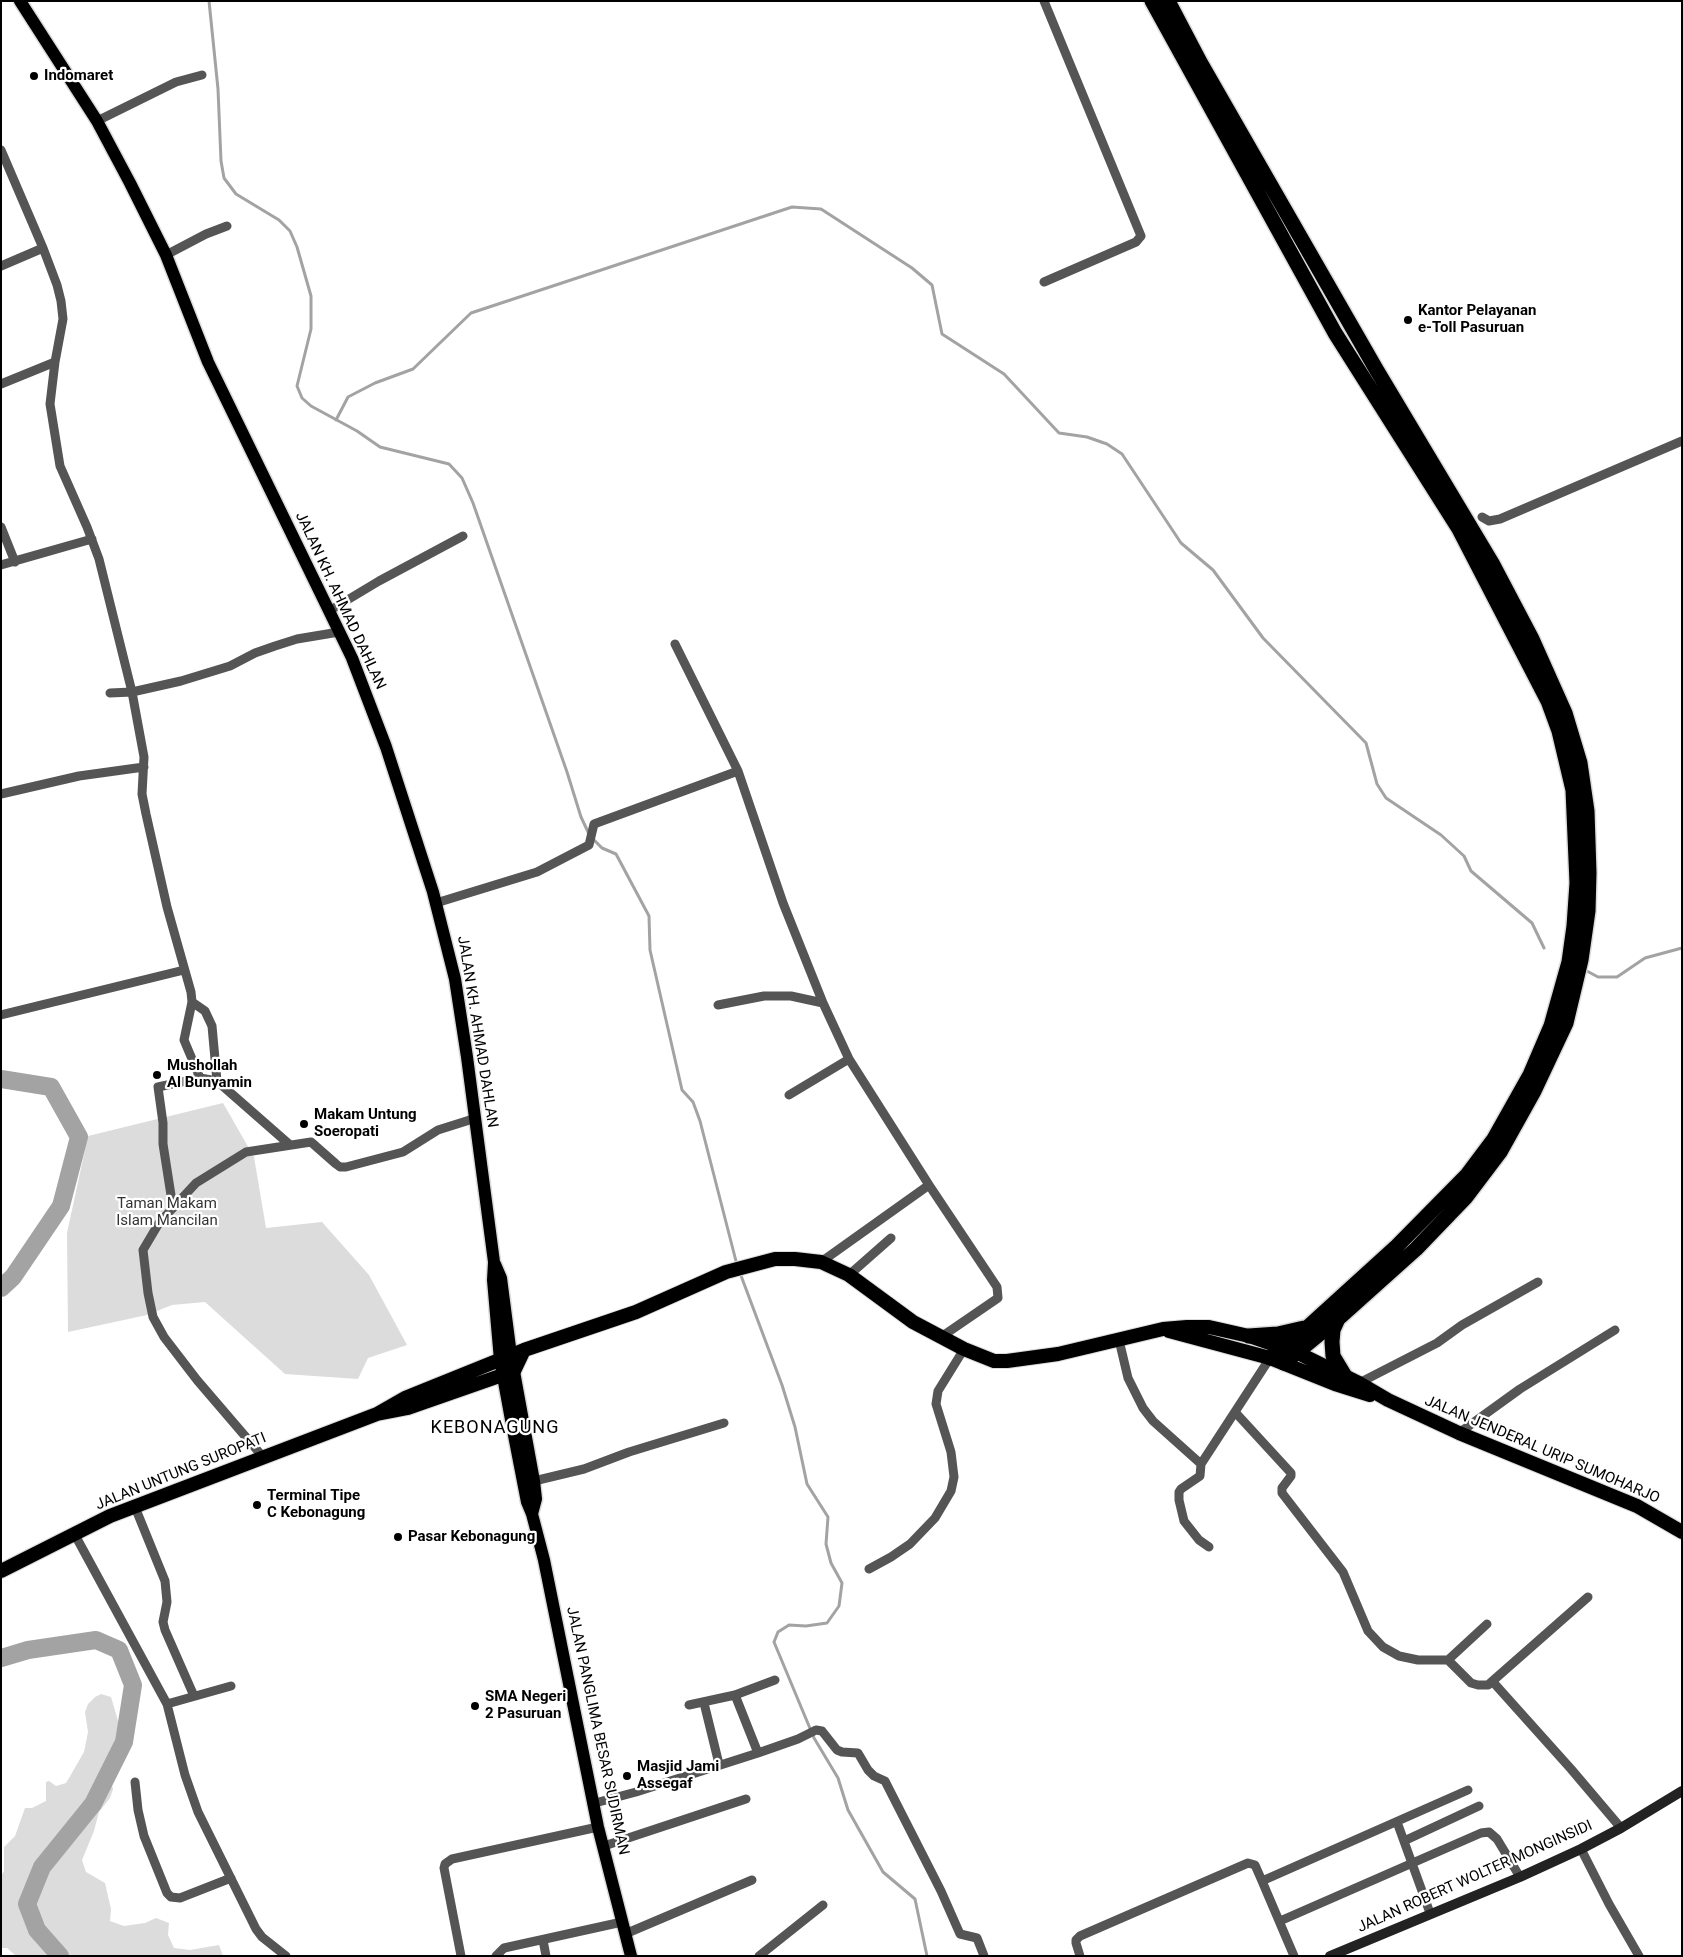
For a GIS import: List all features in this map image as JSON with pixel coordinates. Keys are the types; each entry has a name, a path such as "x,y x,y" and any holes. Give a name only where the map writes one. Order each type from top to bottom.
{"highway":[{"path":"1152,1 1335,333 1459,529 1548,701 1559,731 1573,790 1577,883 1569,962 1551,1026 1530,1075 1494,1139 1467,1175 1397,1246 1309,1326 1284,1355"},
{"path":"1168,1 1200,62 1376,369 1492,563 1532,639 1565,713 1580,763 1587,811 1588,911 1581,960 1566,1023 1534,1091 1500,1152 1466,1197 1416,1249 1339,1318 1284,1355"},
{"name":"JALAN JENDERAL URIP SUMOHARJO","path":"512,1355 636,1312 726,1272 775,1259 821,1262 849,1276 913,1322 964,1349 994,1361 1058,1354 1164,1329 1209,1327 1249,1336 1335,1384 1388,1400"},
{"path":"1339,1318 1334,1330 1332,1349 1338,1367 1345,1376"},
{"path":"1249,1336 1278,1334 1309,1326"},
{"name":"JALAN JENDERAL URIP SUMOHARJO","path":"1164,1329 1284,1355 1345,1376 1388,1400 1459,1433 1637,1506 1682,1532"},
{"path":"509,1372 512,1355"},
{"name":"JALAN UNTUNG SUROPATI","path":"1,1571 110,1516 377,1414 405,1398 512,1355"},
{"name":"JALAN UNTUNG SUROPATI","path":"377,1414 408,1408 509,1372"}],"main road":[{"name":"JALAN KH. AHMAD DAHLAN","path":"20,1 97,121 166,255 208,362 339,632 386,746 436,903 455,979 476,1118 494,1262 501,1278 512,1355 509,1372"},
{"name":"JALAN PANGLIMA BESAR SUDIRMAN","path":"509,1372 534,1481 536,1499 532,1514"},
{"name":"JALAN PANGLIMA BESAR SUDIRMAN","path":"509,1372 524,1487 544,1560 598,1827 630,1956"},
{"name":"JALAN ROBERT WOLTER MONGINSIDI","path":"1330,1956 1353,1951 1430,1913 1520,1877 1581,1849 1621,1828 1682,1791"}],"street":[{"path":"1044,1 1140,236 1136,242 1044,282"},
{"path":"97,121 176,82 202,75"},
{"path":"1,150 43,248 61,301 63,319 50,404 60,466 99,559 132,692 144,767 142,794 167,907 191,992 192,1002 184,1040 200,1078"},
{"path":"166,255 206,234 227,226"},
{"path":"1,266 43,248"},
{"path":"1,384 55,362"},
{"path":"1482,517 1489,521 1500,519 1682,441"},
{"path":"1,527 14,562"},
{"path":"329,611 379,581 463,536"},
{"path":"1,565 92,540"},
{"path":"110,694 132,692 181,680 230,666 255,653 297,640 339,632"},
{"path":"676,644 738,771 783,903 823,1004 849,1059 999,1292 998,1298 991,1304 941,1337"},
{"path":"1,794 79,776 144,767"},
{"path":"436,903 537,872 589,844 594,824 738,771"},
{"path":"1,1015 184,970"},
{"path":"718,1005 764,996 790,996 823,1004"},
{"path":"192,1002 205,1011 212,1026 217,1081"},
{"path":"789,1095 849,1059"},
{"path":"173,1208 163,1144 163,1123 158,1087 200,1078 217,1081 290,1145"},
{"path":"262,1457 197,1380 164,1337 153,1317 143,1250 159,1223 196,1183 246,1152 311,1142 340,1167 346,1167 403,1152 438,1130 476,1118"},
{"path":"821,1262 929,1184"},
{"path":"849,1276 891,1238"},
{"path":"1359,1383 1437,1343 1462,1325 1538,1282"},
{"path":"1459,1433 1520,1389 1614,1330"},
{"path":"1119,1340 1128,1378 1143,1408 1153,1421 1201,1464"},
{"path":"869,1569 910,1544 935,1518 951,1491 954,1477 951,1452 936,1404 938,1391 964,1349"},
{"path":"1209,1547 1199,1540 1184,1521 1179,1500 1181,1489 1200,1476 1201,1464 1235,1412 1284,1355"},
{"path":"1235,1412 1291,1473 1291,1476 1282,1488 1282,1493 1343,1572 1368,1631 1383,1647 1399,1656 1418,1660 1448,1660 1487,1624"},
{"path":"534,1481 584,1469 629,1452 724,1423"},
{"path":"135,1507 165,1582 167,1602 164,1622 165,1630 194,1696"},
{"path":"75,1535 167,1704 185,1775 198,1812 256,1929 262,1937 286,1956"},
{"path":"1448,1660 1471,1683 1483,1685 1492,1682 1588,1597"},
{"path":"689,1705 735,1695 775,1680"},
{"path":"1492,1682 1571,1768 1621,1828"},
{"path":"167,1704 231,1686"},
{"path":"735,1695 758,1753"},
{"path":"704,1703 719,1764"},
{"path":"594,1802 636,1792 758,1753 798,1739 811,1731 822,1732 837,1750 858,1753 868,1770 874,1776 885,1781 941,1891 960,1934 977,1938 984,1956"},
{"path":"135,1782 138,1810 144,1836 167,1893 171,1897 180,1898 231,1878"},
{"path":"1262,1881 1468,1790"},
{"path":"604,1846 746,1799"},
{"path":"1404,1841 1479,1806"},
{"path":"1397,1822 1430,1913"},
{"path":"461,1956 444,1868 445,1864 452,1859 598,1827"},
{"path":"1280,1922 1481,1832 1489,1832 1498,1839 1520,1877"},
{"path":"1581,1849 1609,1904 1640,1956"},
{"path":"1080,1956 1076,1943 1080,1936 1248,1863 1254,1865 1262,1881 1294,1956"},
{"path":"496,1956 504,1948 624,1928 752,1880"},
{"path":"758,1956 822,1905"},
{"path":"543,1940 546,1956"}],"green space":[{"name":"Taman Makam Islam Mancilan","path":"223,1103 254,1157 266,1228 322,1222 369,1275 407,1345 368,1358 358,1379 285,1374 205,1302 172,1305 147,1315 68,1332 67,1233 88,1136"},
{"path":"101,1694 111,1697 124,1741 130,1731 125,1756 111,1781 113,1789 110,1798 99,1812 94,1831 82,1860 86,1872 105,1883 111,1909 110,1921 124,1926 145,1923 156,1918 169,1923 168,1935 174,1948 190,1950 219,1945 223,1956 16,1956 7,1948 1,1948 1,1876 4,1871 4,1847 15,1836 25,1808 32,1808 46,1801 46,1782 49,1781 56,1786 66,1783 84,1752 88,1732 85,1712 88,1704"}],"waterway":[{"path":"209,1 218,89 221,161 224,178 236,194 279,220 290,231 297,247 311,296 311,329 297,386 302,398 311,406 357,431 380,447 449,464 462,478 473,503 581,817 589,834"},
{"path":"336,420 348,397 375,383 413,369 471,313 792,207 821,209 912,268 932,285 942,334 1004,374 1059,433 1087,437 1107,444 1122,454 1181,543 1213,570 1263,638 1366,743 1377,784 1386,798 1441,835 1464,856 1471,871 1532,923 1544,948"},
{"path":"593,839 602,848 616,854 649,916 650,950 682,1090 693,1102 700,1121 737,1265"},
{"path":"1585,970 1598,977 1617,977 1645,958 1682,948"},
{"path":"1,1079 51,1087 79,1137 61,1206 13,1277 1,1288"},
{"path":"740,1273 782,1385 795,1427 807,1484 828,1517 826,1544 831,1563 842,1583 839,1606 827,1623 806,1626 789,1625 778,1632 774,1642 814,1738 838,1778 848,1810 883,1872 915,1899 927,1956"},
{"path":"1,1658 28,1650 96,1640 119,1650 133,1685 124,1742 93,1804 42,1867 27,1904 37,1930 60,1956"}],"place":[{"name":"Indomaret","path":"34,76"},
{"name":"Kantor Pelayanan e-Toll Pasuruan","path":"1408,320"},
{"name":"Mushollah Al Bunyamin","path":"157,1075"},
{"name":"Makam Untung Soeropati","path":"304,1124"},
{"name":"Terminal Tipe C Kebonagung","path":"257,1505"},
{"name":"Pasar Kebonagung","path":"398,1537"},
{"name":"SMA Negeri 2 Pasuruan","path":"475,1706"},
{"name":"Masjid Jami Assegaf","path":"627,1776"}],"district":[{"name":"KEBONAGUNG","path":"495,1428"}]}
